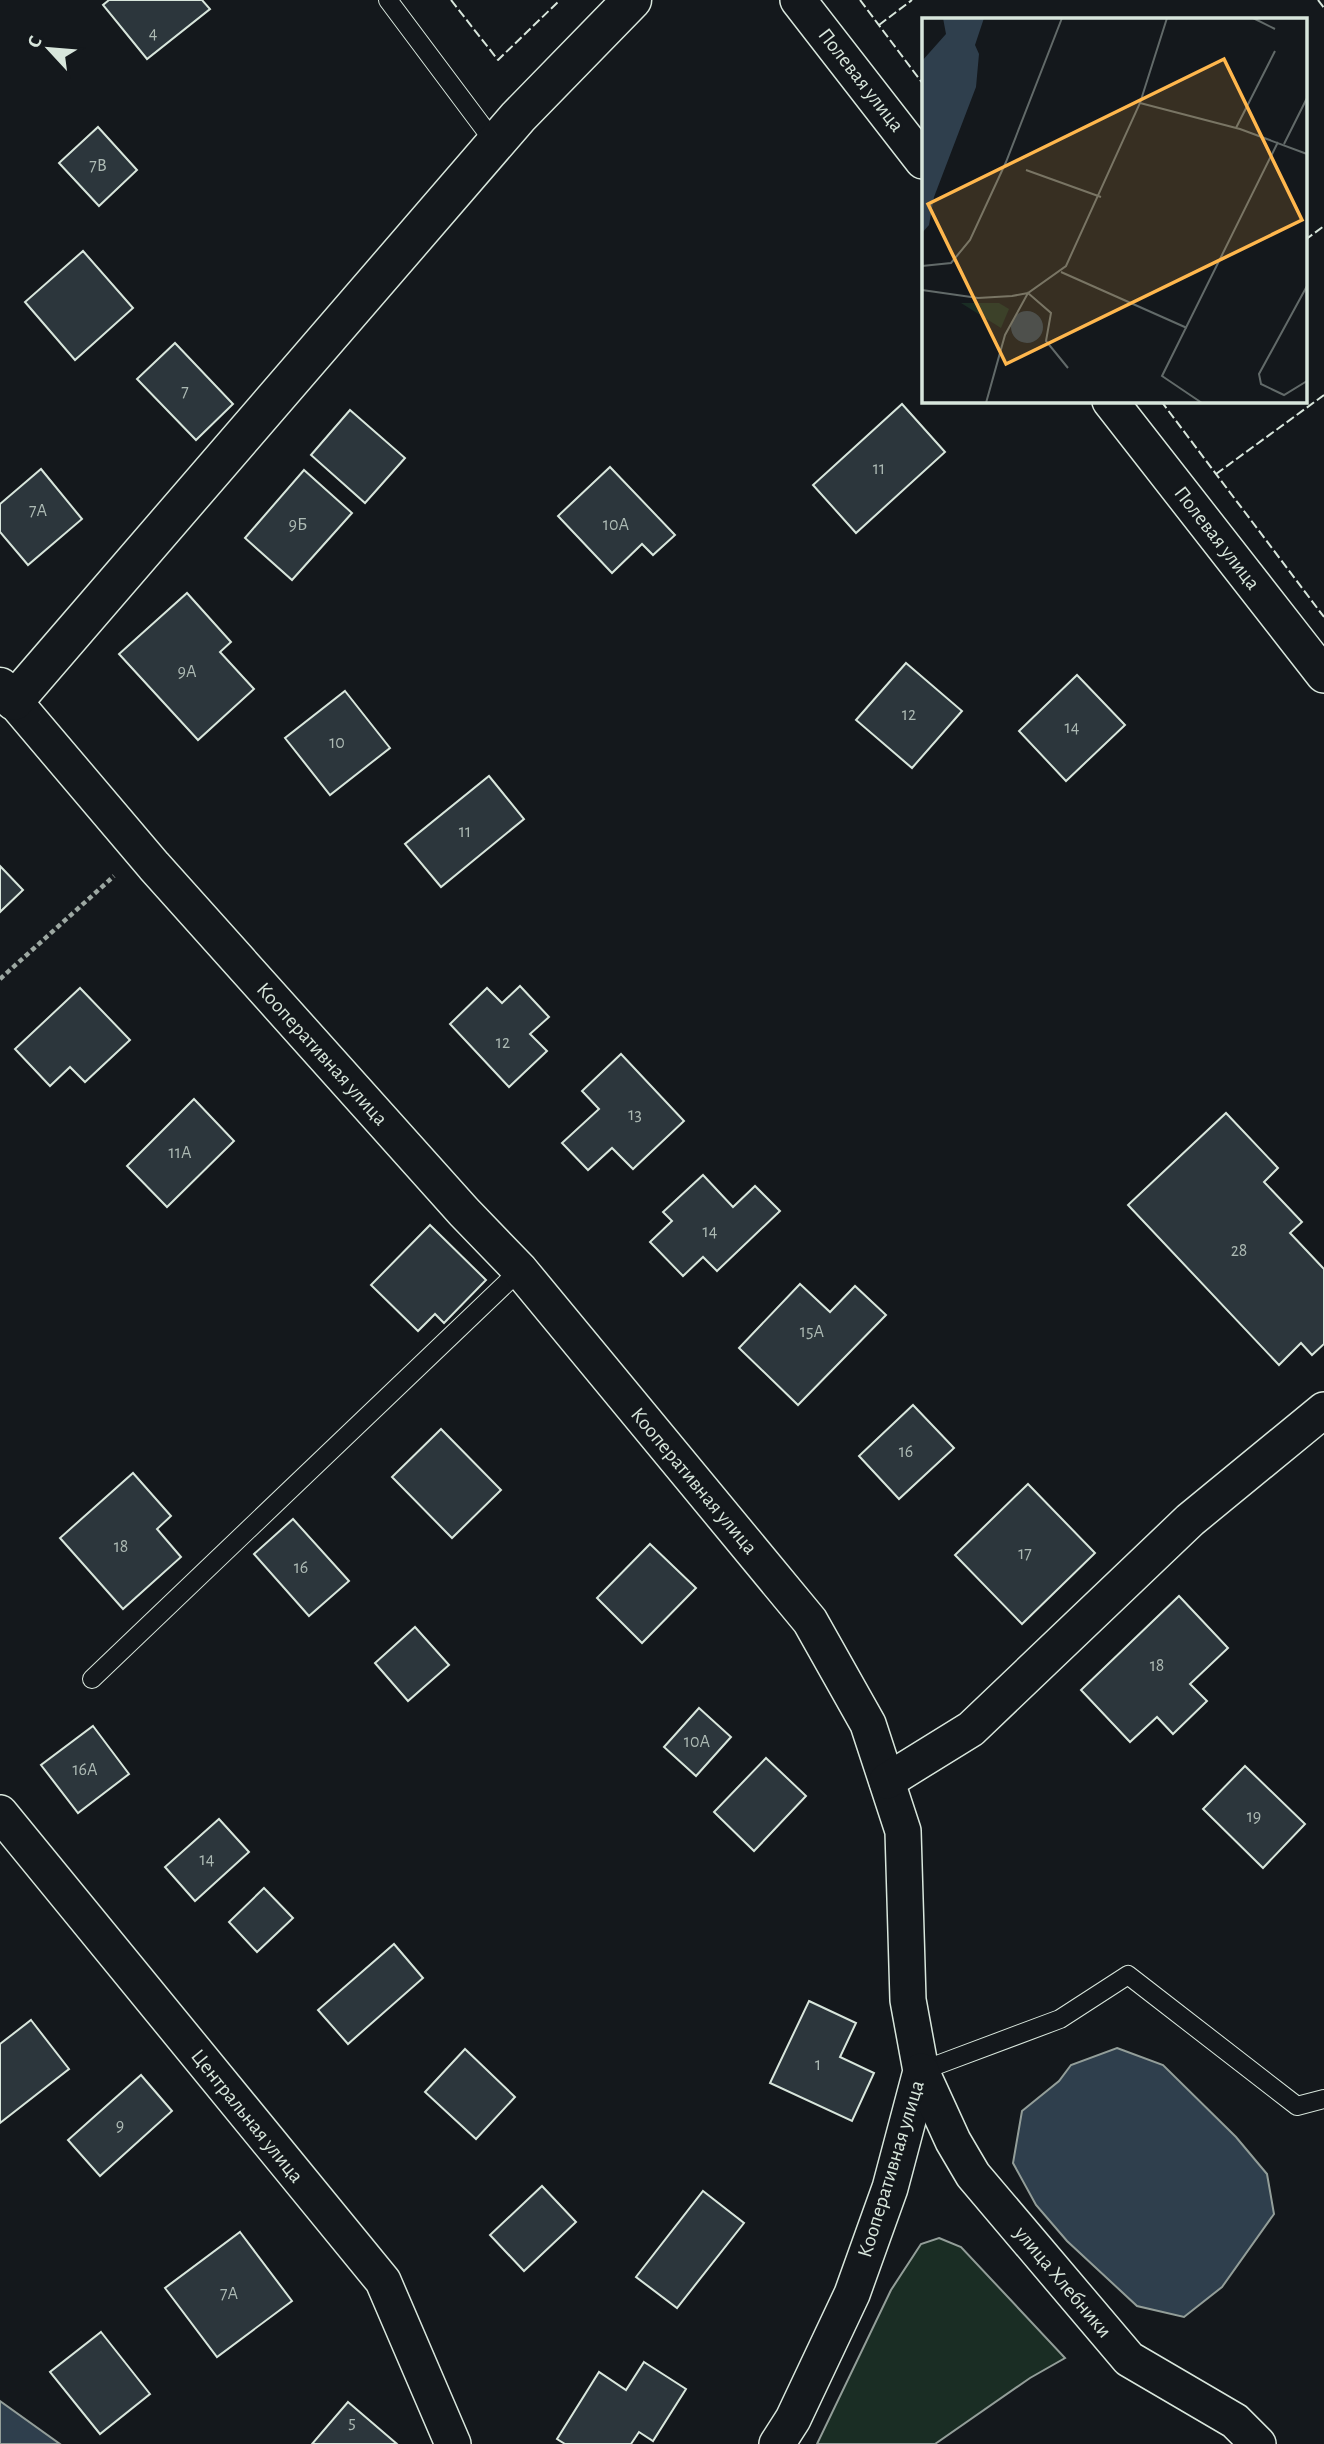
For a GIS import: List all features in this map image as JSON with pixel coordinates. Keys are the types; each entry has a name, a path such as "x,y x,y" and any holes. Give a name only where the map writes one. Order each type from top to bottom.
{"street":[{"path":"7,694 518,117 632,0"},
{"name":"Полевая улица","path":"798,0 922,160"},
{"name":"Полевая улица","path":"1111,402 1324,675"},
{"name":"Кооперативная улица","path":"7,694 142,851 464,1212 520,1270 810,1621 868,1724 903,1831 908,2000 921,2071 890,2188 852,2294 793,2419 777,2444"},
{"path":"887,1781 971,1729 1190,1520 1324,1410"},
{"name":"Центральная улица","path":"0,1813 383,2281 453,2444"},
{"name":"улица Хлебники","path":"921,2071 972,2175 1129,2359 1235,2421 1258,2444"}],"lane":[{"path":"388,0 495,143"},
{"path":"92,1679 520,1270"},
{"path":"921,2071 1060,2019 1128,1975 1297,2106 1324,2099"}],"path":[{"path":"0,979 142,851"}],"green space":[{"path":"939,2238 961,2247 1065,2358 1030,2378 935,2444 817,2444 891,2290 921,2244"}],"water":[{"path":"1117,2048 1163,2065 1236,2137 1267,2174 1274,2214 1222,2287 1184,2317 1137,2306 1067,2241 1036,2205 1013,2163 1022,2111 1059,2081 1071,2065"},
{"path":"0,2401 60,2444 0,2444"}],"building":[{"path":"109,0 202,0 210,9 147,59 103,5"},
{"path":"98,127 137,170 99,206 59,163"},
{"path":"83,251 133,308 75,360 25,302"},
{"path":"175,343 233,404 196,440 137,379"},
{"path":"902,404 945,452 856,533 813,485"},
{"path":"350,410 405,458 365,503 311,455"},
{"path":"610,467 675,535 653,555 642,544 612,573 558,516"},
{"path":"41,469 82,519 28,565 0,532 0,504"},
{"path":"304,470 352,513 292,580 245,538"},
{"path":"187,593 231,642 220,652 254,689 198,740 119,654"},
{"path":"906,663 962,711 912,768 856,720"},
{"path":"1077,675 1125,725 1066,781 1019,731"},
{"path":"345,691 390,748 330,795 285,738"},
{"path":"489,776 524,819 441,887 405,844"},
{"path":"0,866 23,890 0,912"},
{"path":"520,986 549,1017 530,1034 547,1051 509,1087 450,1024 487,988 502,1003"},
{"path":"80,988 130,1040 85,1082 70,1067 50,1086 15,1049"},
{"path":"621,1054 684,1121 633,1169 612,1148 588,1170 562,1143 599,1109 582,1091"},
{"path":"194,1099 234,1141 167,1207 127,1166"},
{"path":"1226,1113 1278,1168 1264,1182 1302,1222 1290,1233 1324,1269 1324,1344 1312,1355 1301,1343 1279,1365 1128,1205"},
{"path":"703,1175 733,1207 755,1186 780,1211 717,1271 703,1257 683,1276 650,1242 672,1221 663,1212"},
{"path":"430,1225 486,1280 444,1323 435,1314 418,1331 371,1285"},
{"path":"800,1284 830,1312 855,1286 886,1315 798,1405 739,1348"},
{"path":"913,1405 954,1448 899,1499 859,1456"},
{"path":"441,1429 501,1490 452,1538 392,1477"},
{"path":"133,1473 171,1516 157,1529 181,1557 123,1609 60,1538"},
{"path":"1028,1484 1095,1553 1022,1624 955,1555"},
{"path":"293,1519 349,1581 309,1616 254,1554"},
{"path":"650,1544 696,1588 642,1643 597,1598"},
{"path":"1179,1596 1228,1648 1190,1684 1207,1701 1173,1734 1157,1717 1130,1742 1081,1690"},
{"path":"415,1627 449,1665 408,1701 375,1663"},
{"path":"699,1708 731,1737 696,1776 664,1747"},
{"path":"93,1726 129,1774 78,1813 41,1765"},
{"path":"766,1758 806,1796 754,1851 714,1812"},
{"path":"1245,1766 1305,1824 1263,1868 1203,1809"},
{"path":"219,1819 249,1852 195,1901 165,1867"},
{"path":"264,1888 293,1918 257,1952 229,1922"},
{"path":"394,1944 423,1978 348,2044 318,2010"},
{"path":"809,2001 856,2023 840,2057 874,2073 852,2121 770,2083"},
{"path":"31,2020 69,2069 0,2123 0,2044"},
{"path":"465,2049 515,2097 476,2139 425,2092"},
{"path":"141,2075 172,2111 100,2176 68,2140"},
{"path":"542,2186 576,2222 524,2271 490,2235"},
{"path":"703,2191 744,2223 677,2308 636,2277"},
{"path":"240,2232 292,2301 217,2357 165,2288"},
{"path":"101,2332 150,2394 100,2434 50,2372"},
{"path":"644,2362 686,2389 653,2441 639,2432 631,2444 565,2444 557,2439 599,2372 626,2390"},
{"path":"348,2402 397,2444 312,2444"}],"fence":[{"path":"451,0 498,60 560,0"},
{"path":"860,0 922,83"},
{"path":"879,25 912,0"},
{"path":"1318,0 1324,8"},
{"path":"1306,239 1324,226"},
{"path":"1216,474 1324,395"},
{"path":"1162,402 1324,617"}]}
